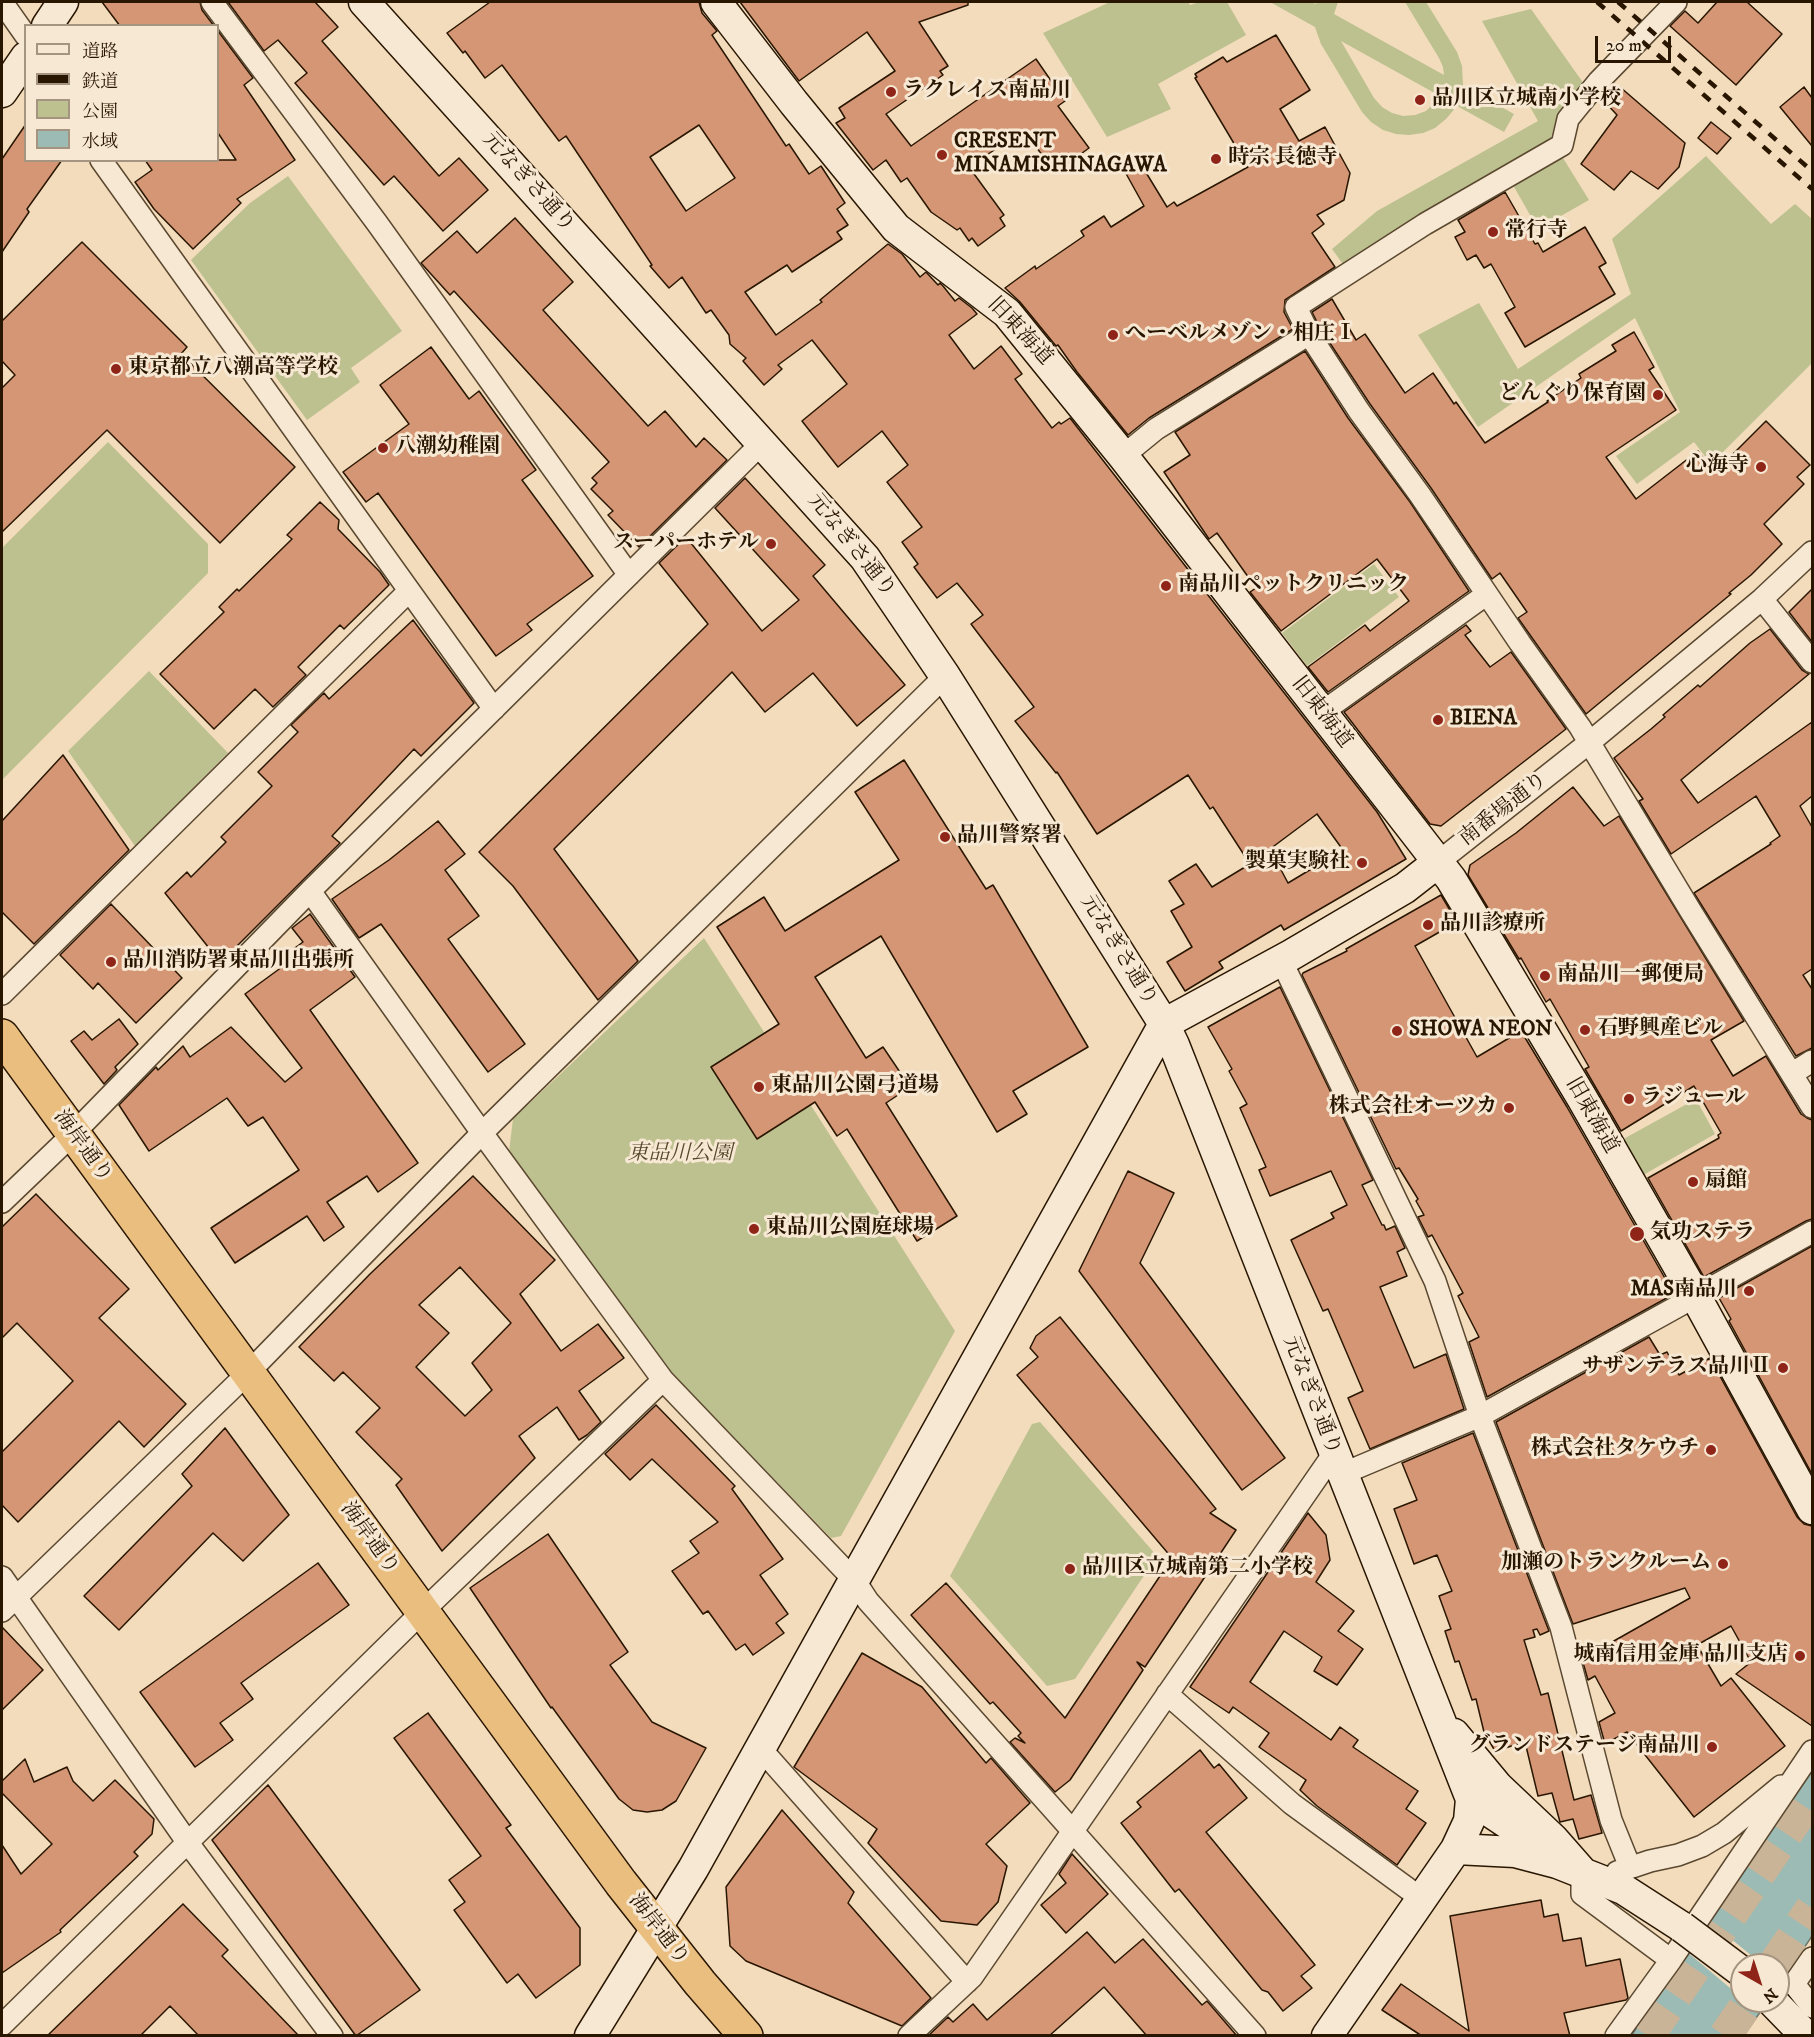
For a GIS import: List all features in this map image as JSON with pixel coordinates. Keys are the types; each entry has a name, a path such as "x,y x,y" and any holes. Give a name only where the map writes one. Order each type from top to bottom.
{"highway":[{"name":"海岸通り","path":"2,1036 422,1612 656,1928 746,2036"}],"street":[{"path":"2,2 24,51"},
{"path":"48,24 63,2"},
{"path":"212,2 377,223 629,575"},
{"name":"元なぎさ通り","path":"364,2 763,442 865,558 945,676 1164,1024 1183,1067 1471,1799"},
{"name":"旧東海道","path":"716,2 794,103 896,228 1007,313 1123,456 1459,893 1582,1098 1696,1297 1812,1509"},
{"path":"1676,2 1598,82 1568,118 1562,145 1425,224 1296,307 1309,334 1359,411 1420,495 1590,742 1689,910 1793,1073 1812,1107"},
{"path":"2,92 24,55"},
{"path":"102,162 494,709"},
{"path":"1123,456 1156,429 1309,334"},
{"path":"2,1202 73,1134 310,891 763,442"},
{"name":"南番場通り","path":"1164,1024 1405,888 1590,742 1762,599 1812,552"},
{"path":"2,994 409,591"},
{"path":"1321,713 1487,594"},
{"path":"1762,599 1812,662"},
{"path":"9,1604 249,1372 483,1133 945,676"},
{"path":"310,891 663,1380 855,1581 868,1601 1255,2036"},
{"path":"1281,960 1435,1281 1480,1416 1562,1628 1611,1820 1630,1867"},
{"path":"590,2036 693,1869 1164,1024"},
{"path":"1793,1073 1812,1061"},
{"path":"909,2036 967,1982 1167,1694 1338,1463 1480,1416 1812,1232"},
{"path":"2,2025 422,1612 663,1380"},
{"path":"2,1577 9,1604 332,2036"},
{"path":"1167,1694 1292,1804 1422,1899"},
{"path":"1432,1704 1498,1787 1589,1875"},
{"path":"760,1748 967,1982"},
{"path":"1616,2036 1671,1960 1812,1751"},
{"path":"1327,2036 1456,1849 1469,1821 1471,1799 1589,1875 1678,1855 1702,1846 1724,1833 1800,1771"},
{"path":"1456,1849 1515,1852 1557,1863 1623,1889 1682,1927 1730,1963"},
{"path":"1589,1875 1582,1894 1671,1960"},
{"path":"1806,2036 1790,2007 1794,1984 1812,1958"}],"green space":[{"path":"1110,2 1188,2 1190,5 1200,2 1227,2 1246,35 1158,84 1171,109 1107,137 1043,33"},
{"path":"1270,2 1316,4 1317,2 1338,2 1334,14 1444,75 1439,58 1405,2 1426,2 1457,52 1462,66 1463,86 1514,114 1504,132 1457,106 1435,128 1423,133 1409,135 1383,130 1362,112 1321,44 1315,27","holes":["1341,41 1440,96 1426,111 1415,115 1403,116 1392,113 1374,98"]},
{"path":"1531,9 1584,84 1557,116 1550,142 1345,267 1332,249 1377,211 1538,121 1482,21"},
{"path":"1706,156 1771,224 1795,204 1812,219 1812,363 1711,464 1694,442 1637,484 1616,456 1680,412 1635,318 1478,427 1418,335 1479,303 1518,369 1631,294 1612,239"},
{"path":"1563,158 1589,200 1538,229 1513,185"},
{"path":"288,176 402,331 351,368 360,382 307,420 191,260 250,203"},
{"path":"108,442 208,544 208,573 2,780 2,548"},
{"path":"1374,564 1399,597 1307,666 1282,633"},
{"path":"149,671 228,753 135,846 68,751"},
{"name":"東品川公園","path":"704,938 955,1331 841,1536 831,1538 721,1424 673,1380 509,1152 513,1119"},
{"path":"1696,1099 1715,1134 1638,1178 1618,1142"},
{"path":"1040,1422 1157,1556 1075,1679 1047,1686 950,1576 1032,1424"}],"water":[{"path":"1812,1771 1812,1936 1790,1969 1790,1953 1730,1953 1730,2013 1760,2013 1744,2035 1631,2036"}],"pier":[{"path":"1708,1920 1748,1953 1730,1953 1730,1988 1686,1951"}],"building":[{"path":"102,2 200,2 202,10 212,24 118,24"},
{"path":"228,2 315,2 338,27 322,41 439,176 459,158 488,190 443,231 394,176 384,185 295,83 307,73 278,40 264,51"},
{"path":"490,2 699,2 702,13 717,31 712,35 786,146 789,144 809,174 821,166 845,203 837,209 848,225 837,232 842,239 792,272 787,265 745,292 776,335 822,302 820,300 888,244 902,254 920,277 926,272 938,285 940,283 943,286 955,301 959,298 972,308 977,314 949,335 974,369 1001,346 1022,374 1015,379 1052,428 1059,422 1061,424 1070,418 1377,812 1406,859 1284,930 1281,925 1219,962 1223,968 1185,991 1167,962 1192,947 1171,911 1184,904 1169,881 1196,864 1212,887 1250,864 1213,807 1210,809 1188,775 1097,834 1057,772 1015,721 1034,707 971,624 983,615 957,583 937,598 914,567 918,564 902,542 922,527 887,482 908,465 882,431 838,467 802,421 847,384 812,340 778,365 782,369 764,385 743,361 746,358 730,344 729,335 711,310 706,313 682,277 669,288 650,266 652,265 566,136 559,141 502,65 485,78 465,51 463,53 447,33","holes":["699,125 735,178 686,211 650,157","1317,814 1343,850 1288,883 1270,849"]},
{"path":"740,2 968,2 968,5 919,22 948,66 940,71 943,75 886,114 911,146 1036,59 1065,101 1058,106 1089,148 1055,173 1024,130 969,167 1004,215 1000,218 1005,226 978,246 972,238 969,241 960,228 957,230 931,212 907,178 901,182 886,160 873,170 836,123 845,118 839,108 895,71 867,32 799,81"},
{"path":"1717,2 1747,2 1782,34 1736,85 1670,26 1685,11 1698,23"},
{"path":"219,32 253,78 244,85 295,160 237,199 241,203 193,249 154,209 135,182 152,170 146,162 236,160 219,134"},
{"path":"1276,35 1310,90 1280,109 1299,141 1325,127 1350,173 1344,200 1317,215 1324,224 1312,233 1335,267 1285,300 1284,312 1293,329 1149,418 1128,435 1058,345 1056,346 1020,302 1005,288 1035,266 1036,269 1084,236 1081,231 1104,216 1111,227 1144,206 1124,170 1139,161 1167,207 1174,202 1177,206 1248,167 1195,78 1197,77 1195,74 1223,57 1227,62"},
{"path":"1620,87 1685,143 1679,167 1658,189 1631,171 1614,190 1581,164 1617,115 1605,102"},
{"path":"1804,87 1812,98 1812,146 1780,107"},
{"path":"1711,122 1731,138 1717,154 1698,138"},
{"path":"24,127 24,162 61,162 27,209 29,212 2,252 2,159"},
{"path":"1505,192 1535,244 1538,243 1543,252 1585,227 1606,263 1599,267 1615,294 1525,347 1505,313 1515,307 1491,264 1484,268 1476,255 1467,260 1455,237 1465,232 1458,220"},
{"path":"515,218 573,282 543,310 648,426 665,411 696,447 704,438 727,460 639,547 608,515 613,511 591,489 597,483 592,478 609,462 454,291 450,295 421,263 457,231 477,253"},
{"path":"82,242 187,347 181,354 295,467 220,543 107,430 2,532 2,388 15,375 2,361 2,321"},
{"path":"1332,299 1356,340 1365,334 1405,393 1433,373 1485,443 1581,378 1579,374 1616,351 1612,345 1634,332 1654,367 1649,370 1676,410 1606,457 1636,499 1698,451 1714,473 1766,421 1810,465 1797,477 1804,484 1764,524 1782,544 1729,593 1731,594 1586,714 1518,618 1527,612 1500,573 1492,579 1320,328 1312,312"},
{"path":"431,347 469,399 479,391 536,470 522,480 593,576 527,624 532,630 496,656 378,493 366,502 343,472 409,424 380,385"},
{"path":"1305,351 1348,418 1410,502 1469,591 1328,692 1308,667 1365,625 1370,631 1409,601 1377,559 1281,631 1250,592 1256,588 1217,533 1209,539 1164,472 1190,455 1175,432"},
{"path":"745,478 825,565 813,576 905,685 857,726 813,673 765,712 732,672 554,849 638,961 598,1000 513,886 479,852 708,624 659,563 686,537 762,631 799,600 715,508"},
{"path":"320,502 339,520 338,529 380,572 389,585 344,629 340,625 298,667 306,675 273,707 255,689 214,729 160,674 224,612 219,607 237,589 239,591 292,539 287,535"},
{"path":"1812,589 1812,642 1789,612"},
{"path":"413,620 474,703 421,756 414,749 332,836 340,843 225,958 217,958 165,893 187,872 191,877 226,842 221,837 272,786 258,772 298,732 291,725 324,693 329,699"},
{"path":"1466,625 1471,631 1465,635 1490,667 1511,652 1566,729 1441,826 1430,824 1344,712"},
{"path":"1770,629 1802,670 1809,674 1681,780 1698,803 1812,722 1812,796 1800,806 1812,827 1812,969 1803,975 1812,989 1812,1048 1796,1056 1694,893 1780,836 1756,796 1671,854 1639,801 1643,799 1614,758 1665,717 1663,715 1698,685 1700,687 1750,643"},
{"path":"63,755 129,850 34,944 2,912 2,821"},
{"path":"904,760 986,889 993,885 1088,1047 1013,1091 1027,1114 997,1132 881,936 815,977 866,1058 883,1047 910,1087 886,1103 957,1216 917,1241 847,1129 837,1136 815,1102 757,1139 711,1067 779,1024 717,927 764,897 785,931 899,860 855,792"},
{"path":"1573,787 1604,826 1619,816 1744,1021 1711,1040 1733,1076 1766,1056 1801,1114 1812,1120 1812,1219 1704,1277 1648,1178 1719,1138 1718,1135 1721,1133 1694,1086 1621,1131 1585,1069 1589,1067 1550,999 1546,1002 1468,875 1470,865 1516,833"},
{"path":"438,821 465,854 445,870 479,916 448,939 525,1044 488,1072 381,924 359,938 332,899 389,860"},
{"path":"1441,895 1457,922 1415,946 1477,1057 1521,1031 1674,1294 1487,1397 1469,1342 1479,1337 1458,1296 1463,1293 1432,1235 1428,1237 1418,1217 1424,1215 1416,1201 1418,1199 1399,1168 1396,1169 1302,975"},
{"path":"111,904 182,978 136,1023 98,983 93,989 60,955"},
{"path":"310,914 355,977 310,1010 418,1163 378,1192 367,1176 327,1202 344,1227 324,1241 307,1216 235,1263 211,1228 299,1170 263,1117 248,1126 227,1098 149,1151 119,1105 156,1067 158,1070 183,1046 190,1057 231,1027 285,1082 302,1068 245,994 282,967 277,961 303,942 292,928"},
{"path":"1280,987 1373,1180 1362,1185 1382,1225 1386,1230 1395,1226 1405,1248 1397,1252 1407,1276 1380,1287 1414,1368 1446,1354 1464,1409 1370,1449 1348,1398 1363,1391 1328,1309 1323,1311 1291,1240 1334,1218 1331,1213 1347,1205 1331,1171 1270,1196 1259,1170 1266,1167 1240,1108 1247,1104 1229,1071 1232,1069 1208,1027"},
{"path":"119,1019 138,1044 115,1067 117,1070 104,1084 71,1041 84,1031 92,1040"},
{"path":"1128,1171 1174,1193 1140,1263 1285,1458 1242,1490 1079,1271"},
{"path":"473,1176 555,1260 520,1294 561,1351 598,1324 624,1358 579,1391 601,1422 579,1440 557,1407 519,1436 535,1458 442,1551 396,1485 402,1479 356,1432 380,1408 343,1372 334,1381 299,1347 370,1274","holes":["460,1267 511,1323 472,1363 492,1390 465,1416 416,1367 449,1333 419,1305"]},
{"path":"36,1194 129,1289 99,1318 186,1404 144,1447 119,1421 18,1522 2,1505 2,1452 73,1381 17,1323 2,1338 2,1227"},
{"path":"1812,1246 1812,1474 1729,1321 1731,1319 1719,1298"},
{"path":"1060,1317 1216,1509 1210,1513 1236,1530 1145,1667 1137,1662 1143,1670 1070,1780 1055,1792 1010,1742 1015,1738 1025,1743 1018,1736 1021,1733 993,1702 990,1704 911,1615 946,1583 1065,1718 1172,1558 1017,1375 1038,1357 1030,1348 1036,1336"},
{"path":"1649,1337 1660,1355 1667,1352 1679,1375 1710,1358 1797,1517 1804,1524 1812,1526 1812,1726 1736,1674 1751,1662 1731,1626 1697,1645 1721,1686 1731,1678 1785,1746 1694,1817 1627,1732 1605,1744 1599,1722 1615,1713 1595,1676 1588,1680 1582,1659 1690,1598 1685,1588 1573,1624 1496,1422"},
{"path":"656,1405 735,1486 732,1489 783,1559 760,1575 788,1614 776,1623 784,1633 753,1655 745,1644 736,1650 708,1611 703,1614 672,1571 699,1553 690,1541 718,1522 652,1459 630,1480 605,1454"},
{"path":"225,1428 289,1515 243,1561 213,1533 119,1630 84,1596 192,1486 182,1474"},
{"path":"1473,1433 1549,1631 1540,1635 1537,1629 1533,1630 1535,1637 1524,1640 1541,1695 1548,1693 1574,1800 1591,1795 1602,1833 1579,1839 1573,1819 1560,1822 1552,1793 1538,1796 1525,1742 1495,1751 1484,1732 1476,1699 1472,1700 1459,1661 1455,1662 1445,1631 1451,1629 1439,1596 1452,1591 1437,1555 1414,1564 1394,1509 1417,1500 1402,1463"},
{"path":"1308,1513 1326,1535 1330,1560 1316,1582 1354,1611 1338,1631 1363,1649 1337,1685 1314,1671 1322,1657 1284,1631 1250,1682 1331,1740 1340,1727 1358,1740 1353,1747 1418,1791 1406,1809 1426,1823 1397,1865 1317,1806 1300,1790 1306,1780 1259,1747 1269,1733 1233,1707 1229,1713 1190,1687"},
{"path":"548,1534 628,1652 610,1665 652,1722 706,1748 676,1801 662,1810 647,1812 633,1810 619,1799 551,1708 470,1588"},
{"path":"318,1563 349,1605 241,1683 253,1699 220,1723 233,1740 195,1767 140,1692"},
{"path":"2,1627 43,1670 2,1710"},
{"path":"862,1653 922,1687 986,1763 991,1758 1030,1803 986,1844 1007,1866 998,1902 977,1925 941,1921 868,1843 877,1829 794,1767"},
{"path":"428,1713 511,1825 506,1828 580,1928 580,1965 536,1998 518,1974 507,1983 454,1910 465,1902 449,1880 481,1856 394,1738"},
{"path":"1200,1750 1214,1768 1219,1764 1247,1798 1206,1832 1315,1965 1301,1976 1312,1988 1283,2011 1268,1992 1262,1990 1179,1889 1175,1892 1121,1823 1141,1807 1137,1802"},
{"path":"25,1759 34,1782 67,1767 73,1781 93,1801 115,1780 154,1819 152,1834 134,1852 138,1856 60,1930 61,1932 2,1973 2,1845 21,1874 52,1844 2,1793 2,1781"},
{"path":"268,1785 420,1990 356,2036 212,1840"},
{"path":"782,1810 854,1892 848,1903 931,1998 902,2026 746,1961 730,1946 726,1887"},
{"path":"1072,1854 1108,1894 1066,1933 1041,1905 1066,1883 1059,1874"},
{"path":"1541,1900 1544,1917 1558,1914 1563,1941 1581,1938 1586,1966 1620,1959 1628,1998 1626,2000 1564,2013 1570,2036 1422,2036 1382,2010 1401,1984 1469,2031 1450,1916"},
{"path":"183,1904 228,1950 222,1956 299,2036 199,2036 170,2006 140,2036 47,2036"},
{"path":"1087,1932 1115,1963 1143,1939 1202,2005 1207,2001 1237,2036 1147,2036 1104,1987 1049,2036 928,2036 948,2017 953,2022 973,2004 987,2020"}],"tunnel":[{"path":"1648,2036 1812,1796"},
{"path":"1782,1953 1812,1908"},
{"path":"1725,2036 1741,2013"}],"railway":[{"path":"1597,2 1812,189"},
{"path":"1618,2 1812,171"}],"place":[{"name":"ラクレイス南品川","path":"891,92"},
{"name":"品川区立城南小学校","path":"1420,100"},
{"name":"CRESENT MINAMISHINAGAWA","path":"942,155"},
{"name":"時宗 長徳寺","path":"1216,159"},
{"name":"常行寺","path":"1493,232"},
{"name":"へーベルメゾン・相庄Ⅰ","path":"1113,335"},
{"name":"東京都立八潮高等学校","path":"116,369"},
{"name":"どんぐり保育園","path":"1658,395"},
{"name":"八潮幼稚園","path":"383,448"},
{"name":"心海寺","path":"1761,467"},
{"name":"スーパーホテル","path":"771,544"},
{"name":"南品川ペットクリニック","path":"1166,586"},
{"name":"BIENA","path":"1438,720"},
{"name":"品川警察署","path":"945,837"},
{"name":"製菓実験社","path":"1362,863"},
{"name":"品川診療所","path":"1428,925"},
{"name":"品川消防署東品川出張所","path":"111,962"},
{"name":"南品川一郵便局","path":"1545,976"},
{"name":"石野興産ビル","path":"1585,1030"},
{"name":"SHOWA NEON","path":"1397,1031"},
{"name":"東品川公園弓道場","path":"759,1087"},
{"name":"ラジュール","path":"1629,1099"},
{"name":"株式会社オーツカ","path":"1509,1108"},
{"name":"扇館","path":"1693,1182"},
{"name":"東品川公園庭球場","path":"754,1229"},
{"name":"気功ステラ","path":"1637,1234"},
{"name":"MAS南品川","path":"1749,1291"},
{"name":"サザンテラス品川Ⅱ","path":"1783,1368"},
{"name":"株式会社タケウチ","path":"1711,1450"},
{"name":"加瀬のトランクルーム","path":"1723,1564"},
{"name":"品川区立城南第二小学校","path":"1070,1569"},
{"name":"城南信用金庫 品川支店","path":"1800,1656"},
{"name":"グランドステージ南品川","path":"1712,1747"}]}
